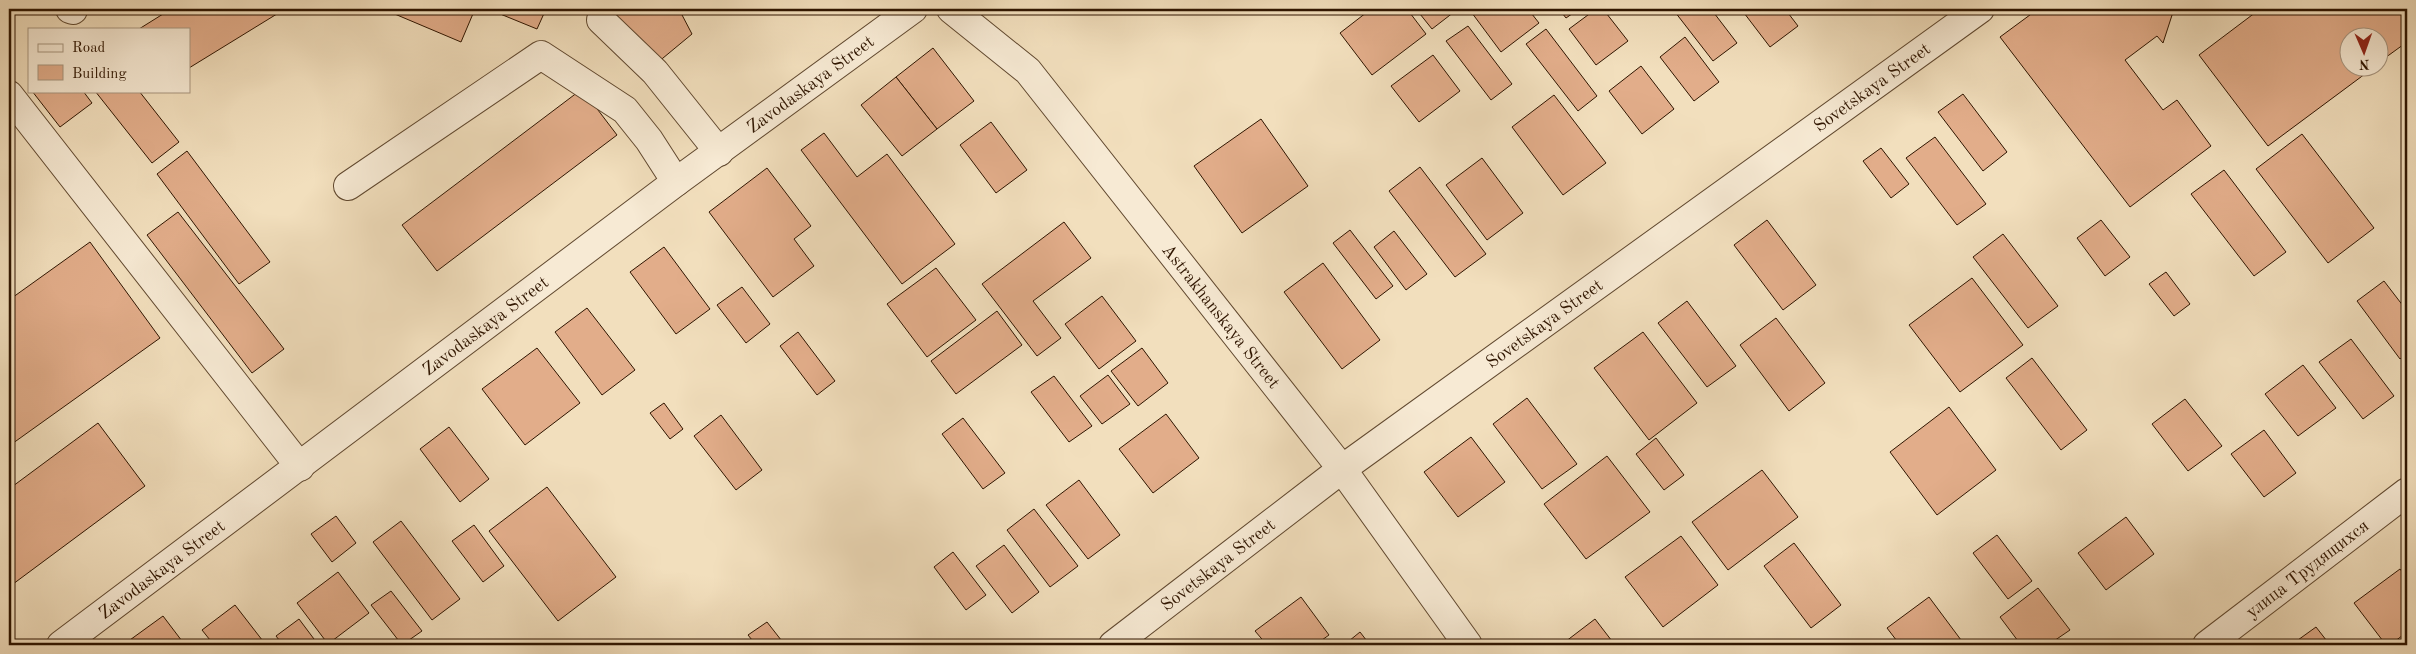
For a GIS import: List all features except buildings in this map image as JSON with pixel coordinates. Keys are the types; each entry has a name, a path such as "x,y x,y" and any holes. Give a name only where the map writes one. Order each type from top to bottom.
{"street":[{"name":"Zavodaskaya Street","path":"61,645 300,467 676,182 913,9"},
{"name":"Astrakhanskaya Street","path":"952,9 1028,72 1342,469 1468,645"},
{"name":"Sovetskaya Street","path":"1114,645 1342,469 1980,9"},
{"path":"601,20 655,72 719,152"},
{"path":"348,186 541,55 625,110 649,140 676,182"},
{"path":"9,95 300,467"},
{"name":"улица Трудящихся","path":"2207,645 2407,492"}]}
